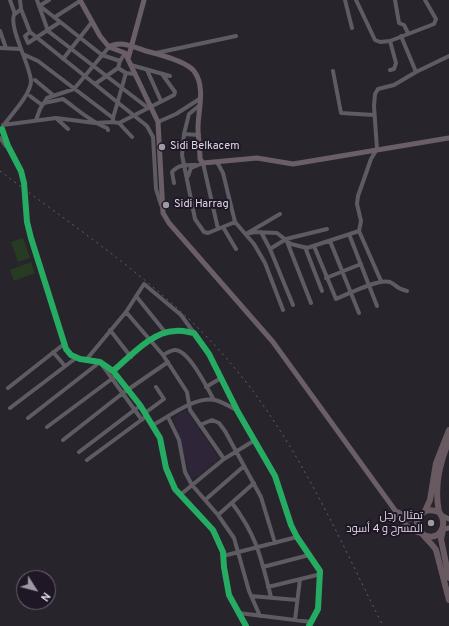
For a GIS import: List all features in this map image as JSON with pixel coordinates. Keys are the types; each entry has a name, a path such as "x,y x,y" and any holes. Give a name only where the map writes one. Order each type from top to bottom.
{"highway":[{"path":"449,430 436,463 430,500 425,511 419,517 417,526 432,543 436,550 449,600"},
{"path":"449,441 439,474 436,496 444,516 446,528 442,539 449,578"},
{"path":"425,511 430,510 444,516"},
{"path":"423,534 428,537 437,536 446,528"}],"main road":[{"path":"128,59 144,0"},
{"path":"80,1 109,48 125,53 149,107 158,122 163,213 183,240 273,342 393,508 409,527 423,534"},
{"path":"109,48 116,43 155,53 185,65 194,71 199,82 201,98 199,135 200,164 257,158 293,164 449,138"},
{"path":"393,508 410,519 419,517"}],"street":[{"path":"10,0 15,14"},
{"path":"20,0 21,9 30,32 36,38 147,126 153,137 156,189 163,213"},
{"path":"37,0 48,31 70,50 149,107"},
{"path":"40,6 42,0"},
{"path":"40,6 49,0"},
{"path":"346,0 352,28"},
{"path":"356,0 375,40 380,42 390,41 408,33 432,26 436,21 425,0"},
{"path":"395,0 399,22 404,25 408,33"},
{"path":"55,17 80,1"},
{"path":"40,6 102,55 120,61"},
{"path":"21,9 15,14 13,21 20,49 25,55 38,61 119,124 132,137"},
{"path":"30,32 25,36 28,43 60,22"},
{"path":"63,59 92,22"},
{"path":"0,31 6,48"},
{"path":"155,53 236,36"},
{"path":"401,36 416,72"},
{"path":"390,41 396,63 394,69 390,70"},
{"path":"0,48 20,49"},
{"path":"36,120 42,104 53,95 74,89 92,66 109,48"},
{"path":"95,84 118,68 125,53"},
{"path":"1,127 18,106 30,86 31,81 25,55"},
{"path":"381,281 359,230 361,221 357,204 358,196 371,159 377,149 374,115 376,91 394,85 416,72 449,56"},
{"path":"131,65 170,76"},
{"path":"118,68 126,73 134,74"},
{"path":"147,70 161,101"},
{"path":"333,71 341,113 374,115"},
{"path":"113,120 126,73"},
{"path":"119,124 174,95 175,92 162,74"},
{"path":"35,80 53,95"},
{"path":"30,96 42,104 63,99 91,118 95,123"},
{"path":"158,122 176,114 201,98"},
{"path":"200,105 190,114 184,134 182,155 183,165 188,176 195,219 204,232 208,233 235,222"},
{"path":"1,127 36,120 56,118 95,123 107,128 108,130"},
{"path":"56,118 68,129"},
{"path":"95,123 113,120"},
{"path":"1,127 21,171 24,183 27,222 64,344 70,355 76,358 100,362 115,373 129,389 146,414 162,444 166,468 175,489 213,530 223,556 229,595 246,626"},
{"path":"184,134 199,135"},
{"path":"0,138 11,150"},
{"path":"216,162 222,173 235,222 246,234 265,263 283,310"},
{"path":"174,183 172,172 176,168 183,165 200,164"},
{"path":"188,176 191,168 200,164"},
{"path":"200,164 218,229"},
{"path":"246,234 280,214"},
{"path":"223,227 236,249"},
{"path":"270,249 286,239 327,229"},
{"path":"246,234 261,232 277,234 291,244 303,247 314,246 359,230"},
{"path":"261,232 270,249 293,305"},
{"path":"349,234 377,306"},
{"path":"300,236 303,247 322,291"},
{"path":"286,239 310,303"},
{"path":"330,241 360,313"},
{"path":"314,246 336,299 381,281 391,283 398,289 407,291"},
{"path":"326,278 360,264"},
{"path":"86,360 126,312 143,285 145,285 181,315 209,354 238,412 280,486 286,509 297,537 316,564 321,574 318,609 310,624 295,620 239,613"},
{"path":"136,296 165,332"},
{"path":"126,312 163,354 188,392 188,406 224,459"},
{"path":"110,330 131,356"},
{"path":"48,427 111,379 131,356 151,339 165,332 176,330 194,333"},
{"path":"8,388 64,344"},
{"path":"163,354 174,350 181,351 188,358 214,400"},
{"path":"53,352 65,366"},
{"path":"10,408 76,358"},
{"path":"100,362 142,420"},
{"path":"28,418 100,362"},
{"path":"63,440 122,393 168,362"},
{"path":"206,387 221,378"},
{"path":"87,460 142,420 146,414 164,399 156,387"},
{"path":"152,424 188,406 208,399 214,400 238,412"},
{"path":"79,452 140,405"},
{"path":"168,417 179,440 185,472 192,485 218,515 234,538 251,596 260,616"},
{"path":"200,425 212,420 218,424 236,450 261,497 275,543"},
{"path":"180,495 236,450 255,440"},
{"path":"205,500 244,466"},
{"path":"218,515 254,483"},
{"path":"232,503 246,521 258,547 270,597"},
{"path":"223,556 297,537"},
{"path":"263,567 309,555"},
{"path":"268,587 321,574"},
{"path":"295,620 300,579"},
{"path":"251,596 297,600"}],"shaded area":[{"path":"186,410 219,459 198,476 191,478 173,418"}],"green space":[{"path":"23,238 30,258 18,262 11,242"},
{"path":"31,262 35,273 14,281 10,270"}],"railway":[{"path":"0,171 143,278 195,325 219,350 269,413 290,447 329,518 383,626"}],"cycle path":[{"path":"2,129 8,146 21,171 24,183 27,222 31,238 66,349 71,355 80,359 100,362 113,371 140,405 160,438 166,468 175,489 213,530 223,552 229,595 246,626"},
{"path":"113,371 150,340 166,332 184,331 194,333 209,354 238,412 275,476 291,525 297,537 320,571 318,609 309,626"}],"place":[{"name":"Sidi Belkacem","path":"162,147"},
{"name":"Sidi Harrag","path":"166,205"},
{"name":"تمثال رجل المسرح و 4 أسود","path":"431,523"}]}
